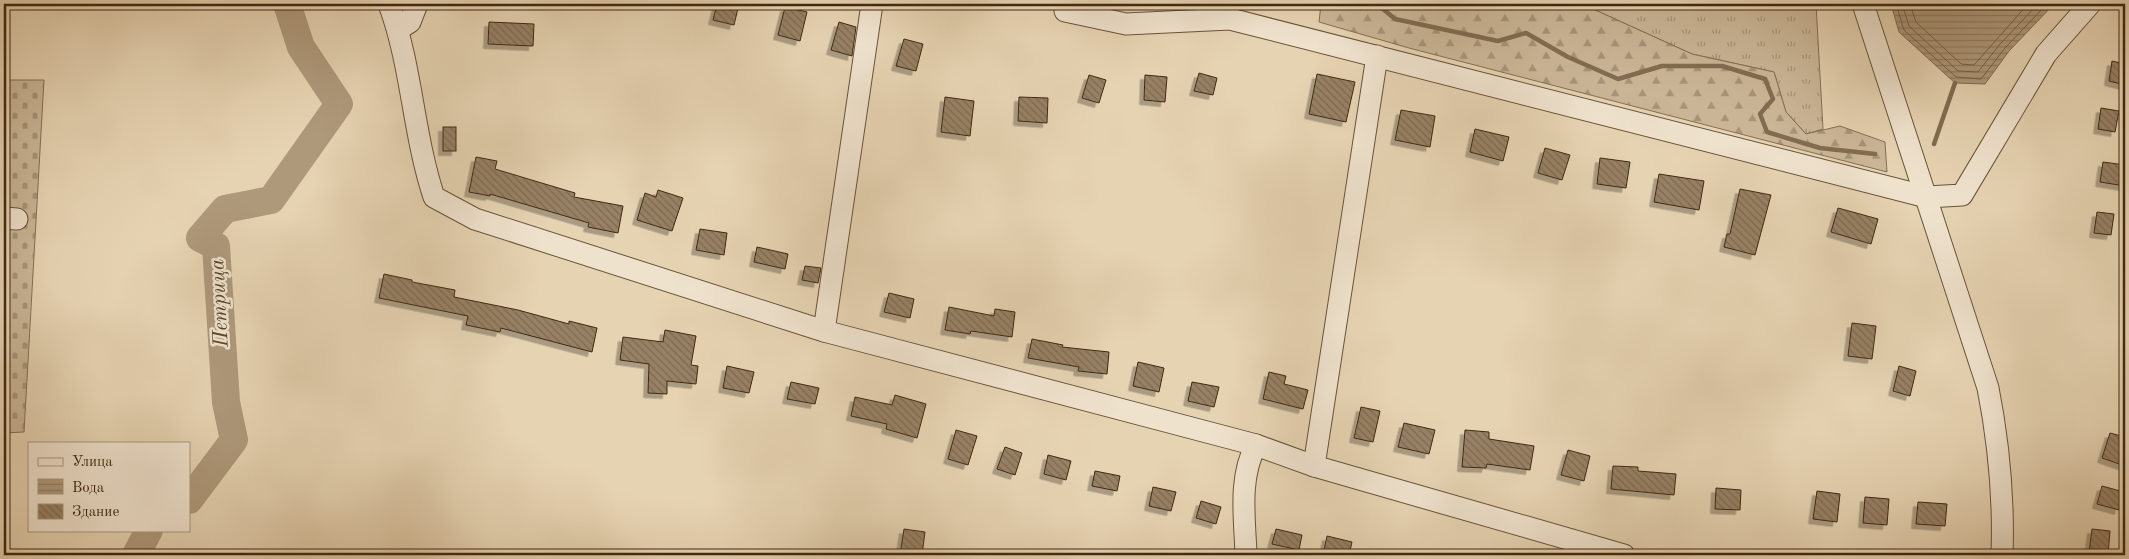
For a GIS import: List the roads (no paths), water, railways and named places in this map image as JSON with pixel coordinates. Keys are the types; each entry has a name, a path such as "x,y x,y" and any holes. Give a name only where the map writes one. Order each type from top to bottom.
{"street":[{"path":"389,4 399,30 424,165 434,197 475,219 824,331 1256,445 1314,466 1624,555"},
{"path":"399,30 410,22 417,4"},
{"path":"824,331 872,4"},
{"path":"1863,4 1988,388 1997,435 2001,474 2002,555"},
{"path":"1065,12 1126,24 1230,19 1927,197 1962,195 2046,54 2090,4"},
{"path":"1314,466 1377,56"},
{"path":"1246,555 1244,482 1249,459 1256,445"}],"water":[{"path":"1891,4 2054,4 2009,51 1985,84 1955,83 1899,32"}],"waterway":[{"name":"Петрица","path":"190,499 234,440 226,402 216,246 200,238 225,209 271,200 339,104 301,47 287,4"},
{"path":"1377,4 1395,19 1498,41 1526,33 1568,57 1618,79 1662,66 1722,66 1765,79 1773,99 1760,114 1767,132 1820,148 1875,154"},
{"path":"1934,144 1955,83"},
{"name":"Петрица","path":"136,555 148,532"}]}
